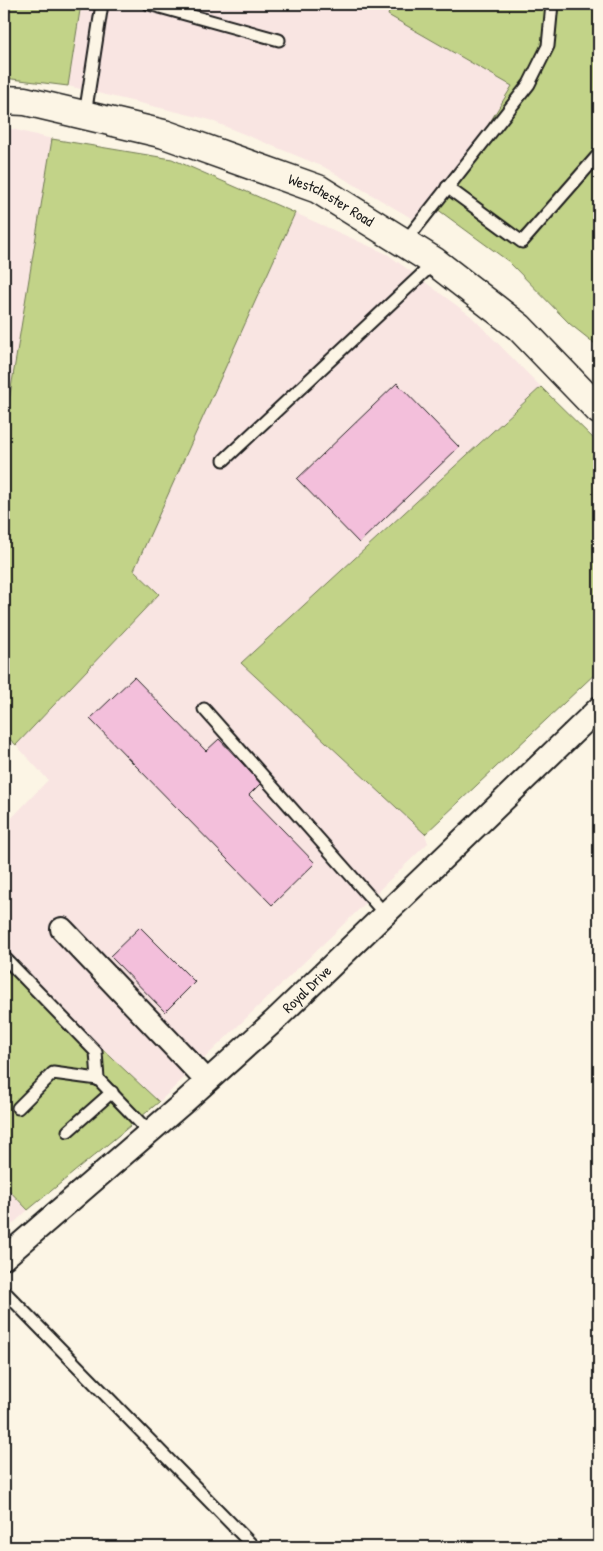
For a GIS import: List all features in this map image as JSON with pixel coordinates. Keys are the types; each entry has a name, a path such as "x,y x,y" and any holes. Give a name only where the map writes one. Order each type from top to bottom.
{"street":[{"name":"Westchester Road","path":"4,100 25,101 164,134 318,189 434,262 519,327 599,410"},
{"name":"Royal Drive","path":"4,1258 207,1082 273,1022 599,708"},
{"path":"62,929 207,1082"}],"lane":[{"path":"85,115 102,4"},
{"path":"149,4 279,40"},
{"path":"404,243 529,84 548,46 552,4"},
{"path":"447,188 522,242 599,154"},
{"path":"224,460 434,262"},
{"path":"204,709 385,914"},
{"path":"4,957 96,1052 98,1079"},
{"path":"18,1108 53,1073 98,1079 149,1132"},
{"path":"68,1131 112,1092"},
{"path":"4,1291 254,1547"}],"shaded area":[{"path":"81,4 392,4 388,15 512,86 425,226 324,167 207,119 68,86"},
{"path":"4,127 52,139 5,428 4,428"},
{"path":"295,213 387,254 471,316 541,387 241,663 425,834 428,843 159,1102 4,957 4,826 48,780 16,745 158,594 134,570"},
{"path":"4,1185 28,1210 4,1232"}],"green space":[{"path":"4,4 81,4 68,86 4,78"},
{"path":"392,4 599,4 599,347 570,324 508,261 437,209 512,86 388,15"},
{"path":"52,139 172,159 295,213 134,570 159,594 16,745 4,734 4,431"},
{"path":"541,387 599,444 599,670 425,834 241,663"},
{"path":"4,957 159,1102 28,1210 4,1185"}],"building":[{"path":"397,383 459,447 359,543 297,479"},
{"path":"134,677 206,751 219,739 261,783 249,795 315,863 272,905 90,719"},
{"path":"140,927 195,982 165,1012 110,956"}]}
